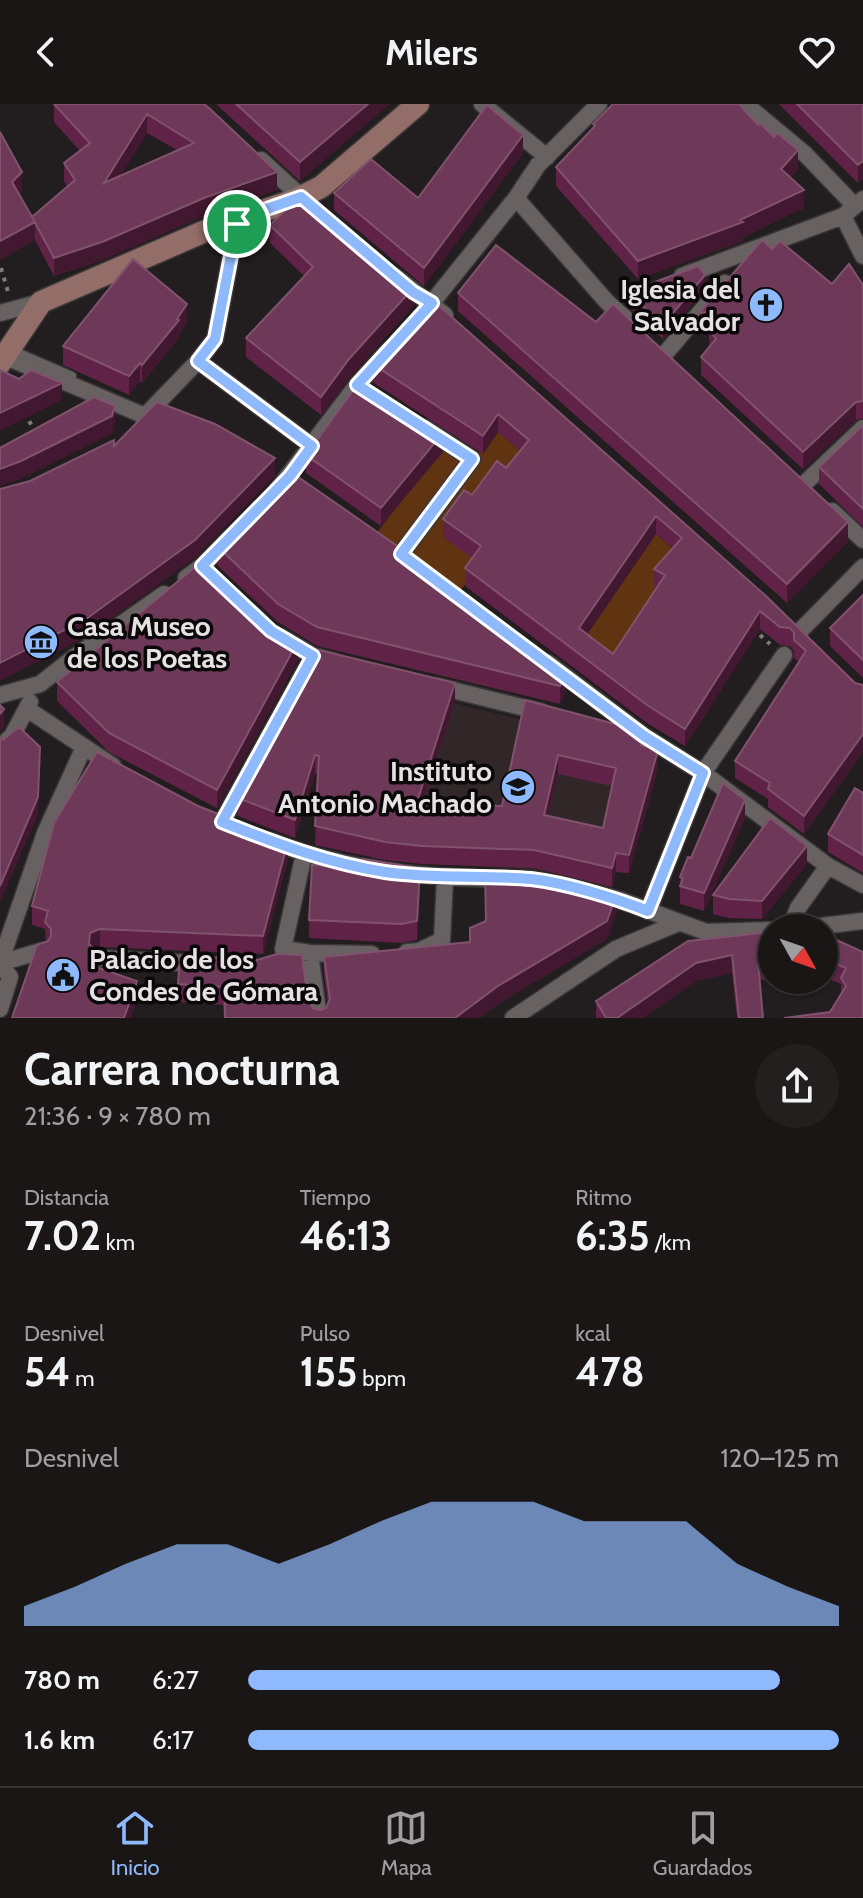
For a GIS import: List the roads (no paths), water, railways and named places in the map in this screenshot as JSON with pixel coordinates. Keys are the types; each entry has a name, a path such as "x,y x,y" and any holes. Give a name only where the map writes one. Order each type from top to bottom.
{"street":[{"path":"7,311 41,302 238,219 301,200 418,104"},
{"path":"482,104 542,161"},
{"path":"262,505 296,480 312,446 364,389 405,332 432,303 542,161 599,104"},
{"path":"747,105 805,154 853,207 863,256"},
{"path":"246,145 301,200 325,217"},
{"path":"516,198 607,302 658,350 725,283"},
{"path":"668,281 853,207"},
{"path":"132,429 198,361 215,339 238,219"},
{"path":"380,264 456,324"},
{"path":"607,302 629,295"},
{"path":"41,302 6,356 145,416"},
{"path":"198,361 312,446"},
{"path":"384,541 407,558 472,459 410,419"},
{"path":"863,428 809,489 863,540"},
{"path":"0,695 40,684 208,572 242,526"},
{"path":"801,631 863,567"},
{"path":"271,631 313,656 354,667"},
{"path":"648,911 703,773 784,655"},
{"path":"236,827 313,656"},
{"path":"540,657 567,670 644,736 703,773 828,866 863,885"},
{"path":"414,681 552,714"},
{"path":"6,741 40,684"},
{"path":"27,709 101,760 126,773"},
{"path":"598,725 644,736"},
{"path":"0,963 45,833 84,747"},
{"path":"202,814 304,854 383,871 445,878 518,879"},
{"path":"304,854 278,956 419,951 442,940 445,878"},
{"path":"796,914 828,866"},
{"path":"576,890 620,900 706,932 758,930"},
{"path":"838,924 863,921"},
{"path":"513,1018 616,949 678,923"},
{"path":"0,963 41,951"},
{"path":"310,953 319,1018"},
{"path":"99,958 225,965"},
{"path":"0,963 10,977 0,1009"}],"lane":[{"path":"6,356 72,376"}],"place":[{"name":"Iglesia del Salvador","path":"766,305"},
{"name":"Casa Museo de los Poetas","path":"41,642"},
{"name":"Instituto Antonio Machado","path":"518,787"},
{"name":"Palacio de los Condes de Gómara","path":"63,975"}]}
